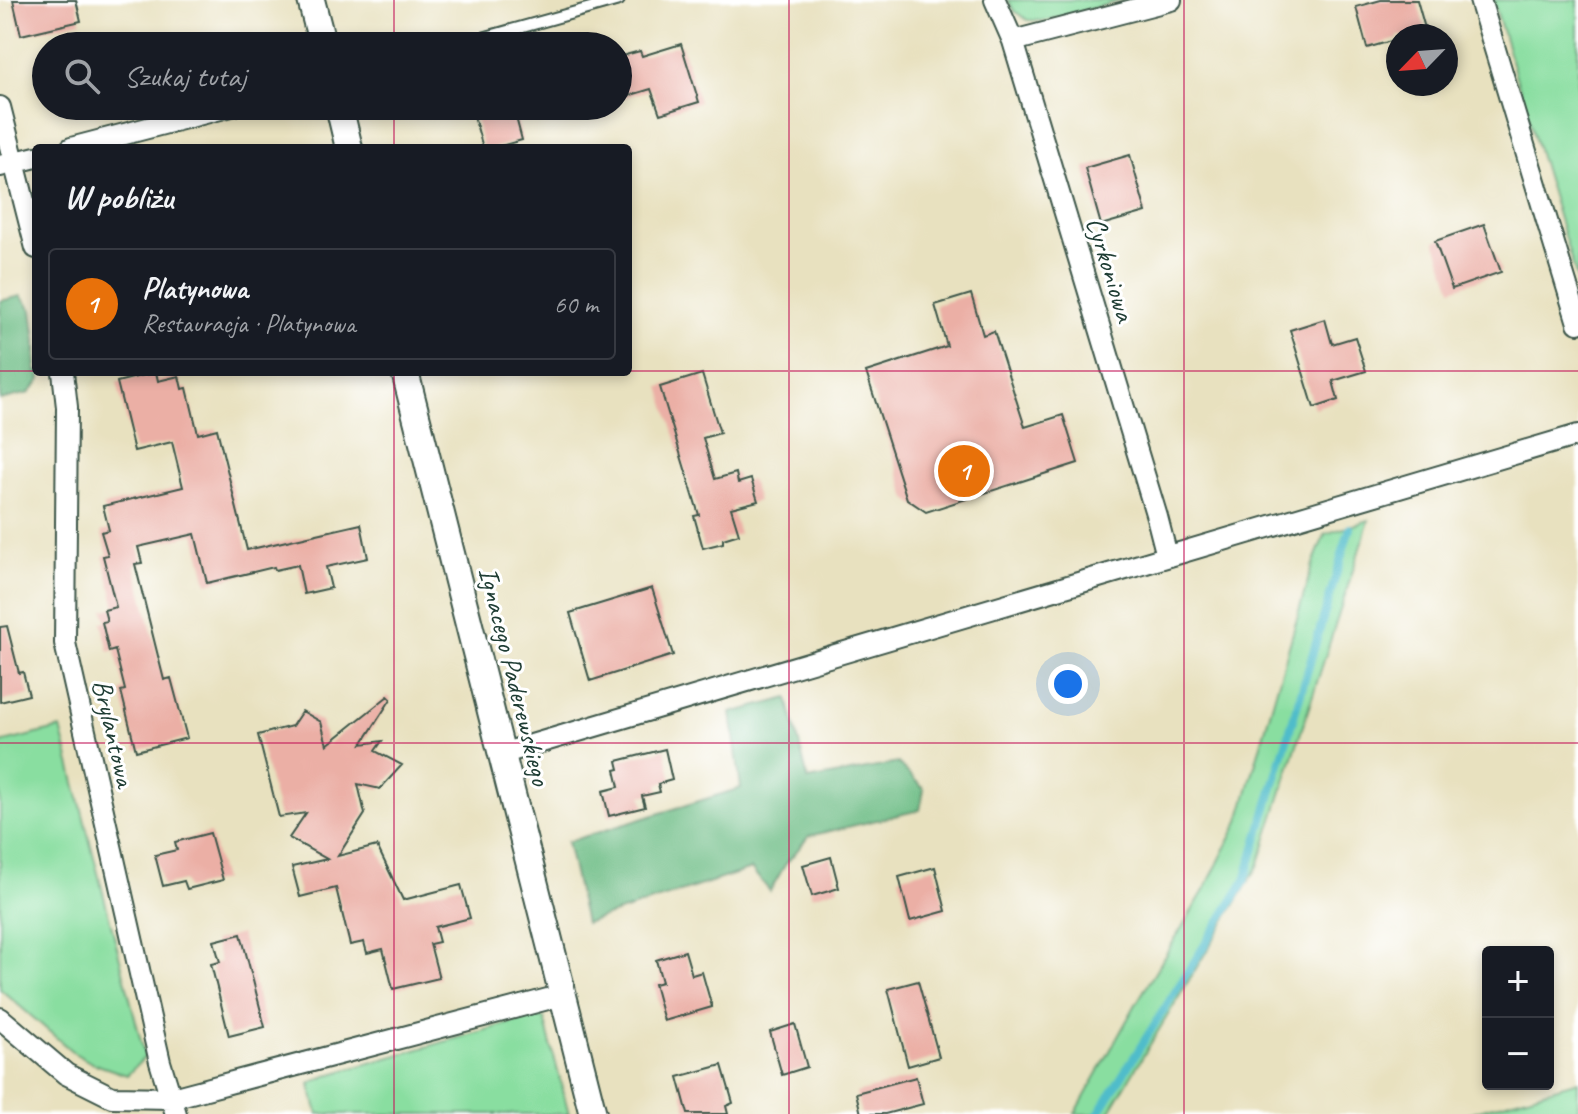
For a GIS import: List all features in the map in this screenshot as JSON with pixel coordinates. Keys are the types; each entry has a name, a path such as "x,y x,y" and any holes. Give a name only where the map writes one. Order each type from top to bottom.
{"street":[{"path":"311,0 319,32"},
{"name":"Cyrkoniowa","path":"995,0 1013,41 1167,556"},
{"path":"1013,41 1171,0"},
{"path":"1480,0 1578,323"},
{"path":"0,107 6,165 32,237"},
{"path":"86,144 178,120"},
{"path":"342,120 348,144"},
{"path":"6,165 32,158"},
{"name":"Brylantowa","path":"63,376 67,407 65,643 160,1062 174,1106"},
{"name":"Ignacego Paderewskiego","path":"406,376 593,1114"},
{"path":"501,754 1578,435"},
{"path":"0,1018 66,1074 112,1097 174,1106 563,995"}],"lane":[{"path":"504,32 619,0"}],"green space":[{"path":"1008,0 1124,0 1044,21 1028,20 1014,11"},
{"path":"1493,0 1578,0 1578,282"},
{"path":"21,296 32,310 32,376 40,376 41,380 29,393 0,400 0,301"},
{"path":"1369,520 1258,866 1108,1114 1075,1114 1205,889 1239,821 1312,566 1325,534"},
{"path":"788,698 808,780 898,763 924,789 920,810 809,836 785,865 770,891 751,869 585,923 567,842 741,788 731,713"},
{"path":"61,728 145,1057 127,1075 74,1053 0,989 0,743"},
{"path":"531,1017 544,1018 569,1114 318,1114 310,1084 328,1075"},
{"path":"1578,1081 1578,1114 1466,1114 1554,1090"}],"building":[{"path":"13,0 76,0 81,21 21,35"},
{"path":"1381,0 1417,0 1424,24 1386,24 1386,42 1367,48 1356,7"},
{"path":"681,44 699,102 660,114 651,89 632,95 632,53 640,51 642,56"},
{"path":"475,120 517,120 522,140 508,144 482,144"},
{"path":"1130,155 1146,212 1101,225 1085,168"},
{"path":"1484,224 1501,272 1452,289 1435,241"},
{"path":"971,294 983,335 994,331 1025,427 1063,415 1078,463 926,512 907,499 866,372 947,346 935,305"},
{"path":"1325,319 1332,344 1355,337 1366,371 1333,381 1338,400 1314,408 1290,330"},
{"path":"702,374 720,433 703,438 715,479 736,473 738,483 751,479 758,501 731,508 739,534 723,539 723,543 703,548 694,516 699,515 660,387"},
{"path":"140,376 157,376 158,381 179,376 182,389 187,388 198,434 217,429 247,550 361,524 368,558 326,567 331,588 304,594 298,565 275,570 274,567 207,583 195,534 138,547 142,563 135,564 164,680 171,678 187,738 136,751 121,691 125,690 115,650 109,652 102,622 107,621 104,610 116,607 103,556 108,555 101,532 109,530 103,506 183,487 172,442 134,451 117,382"},
{"path":"652,588 673,655 590,681 570,613"},
{"path":"7,626 19,673 23,672 29,695 0,702 0,627"},
{"path":"388,696 391,699 362,744 382,741 375,751 402,765 380,789 358,784 365,814 338,856 377,846 403,900 461,885 470,918 435,927 439,942 430,944 439,978 393,989 383,949 367,953 364,942 350,945 336,888 300,897 292,867 327,859 289,838 306,813 279,817 258,735 292,726 302,711 321,722 327,745"},
{"path":"665,749 672,780 658,784 660,792 642,796 645,807 609,816 603,791 619,787 615,770 619,769 617,761"},
{"path":"210,833 223,880 187,889 184,881 163,886 155,855 177,850 175,842"},
{"path":"831,857 839,888 812,896 803,865"},
{"path":"935,867 946,911 910,921 899,877"},
{"path":"241,934 265,1027 229,1036 211,964 220,962 214,941"},
{"path":"685,951 692,975 702,972 712,1007 664,1021 654,984 662,982 656,960"},
{"path":"918,981 939,1057 908,1066 888,989"},
{"path":"795,1024 807,1067 782,1075 770,1032"},
{"path":"722,1065 733,1103 726,1106 728,1114 688,1114 678,1077"},
{"path":"916,1077 923,1104 885,1114 861,1114 856,1093"}],"waterway":[{"path":"1098,1114 1245,881 1350,528"}],"place":[{"name":"Platynowa","path":"964,471"}]}
